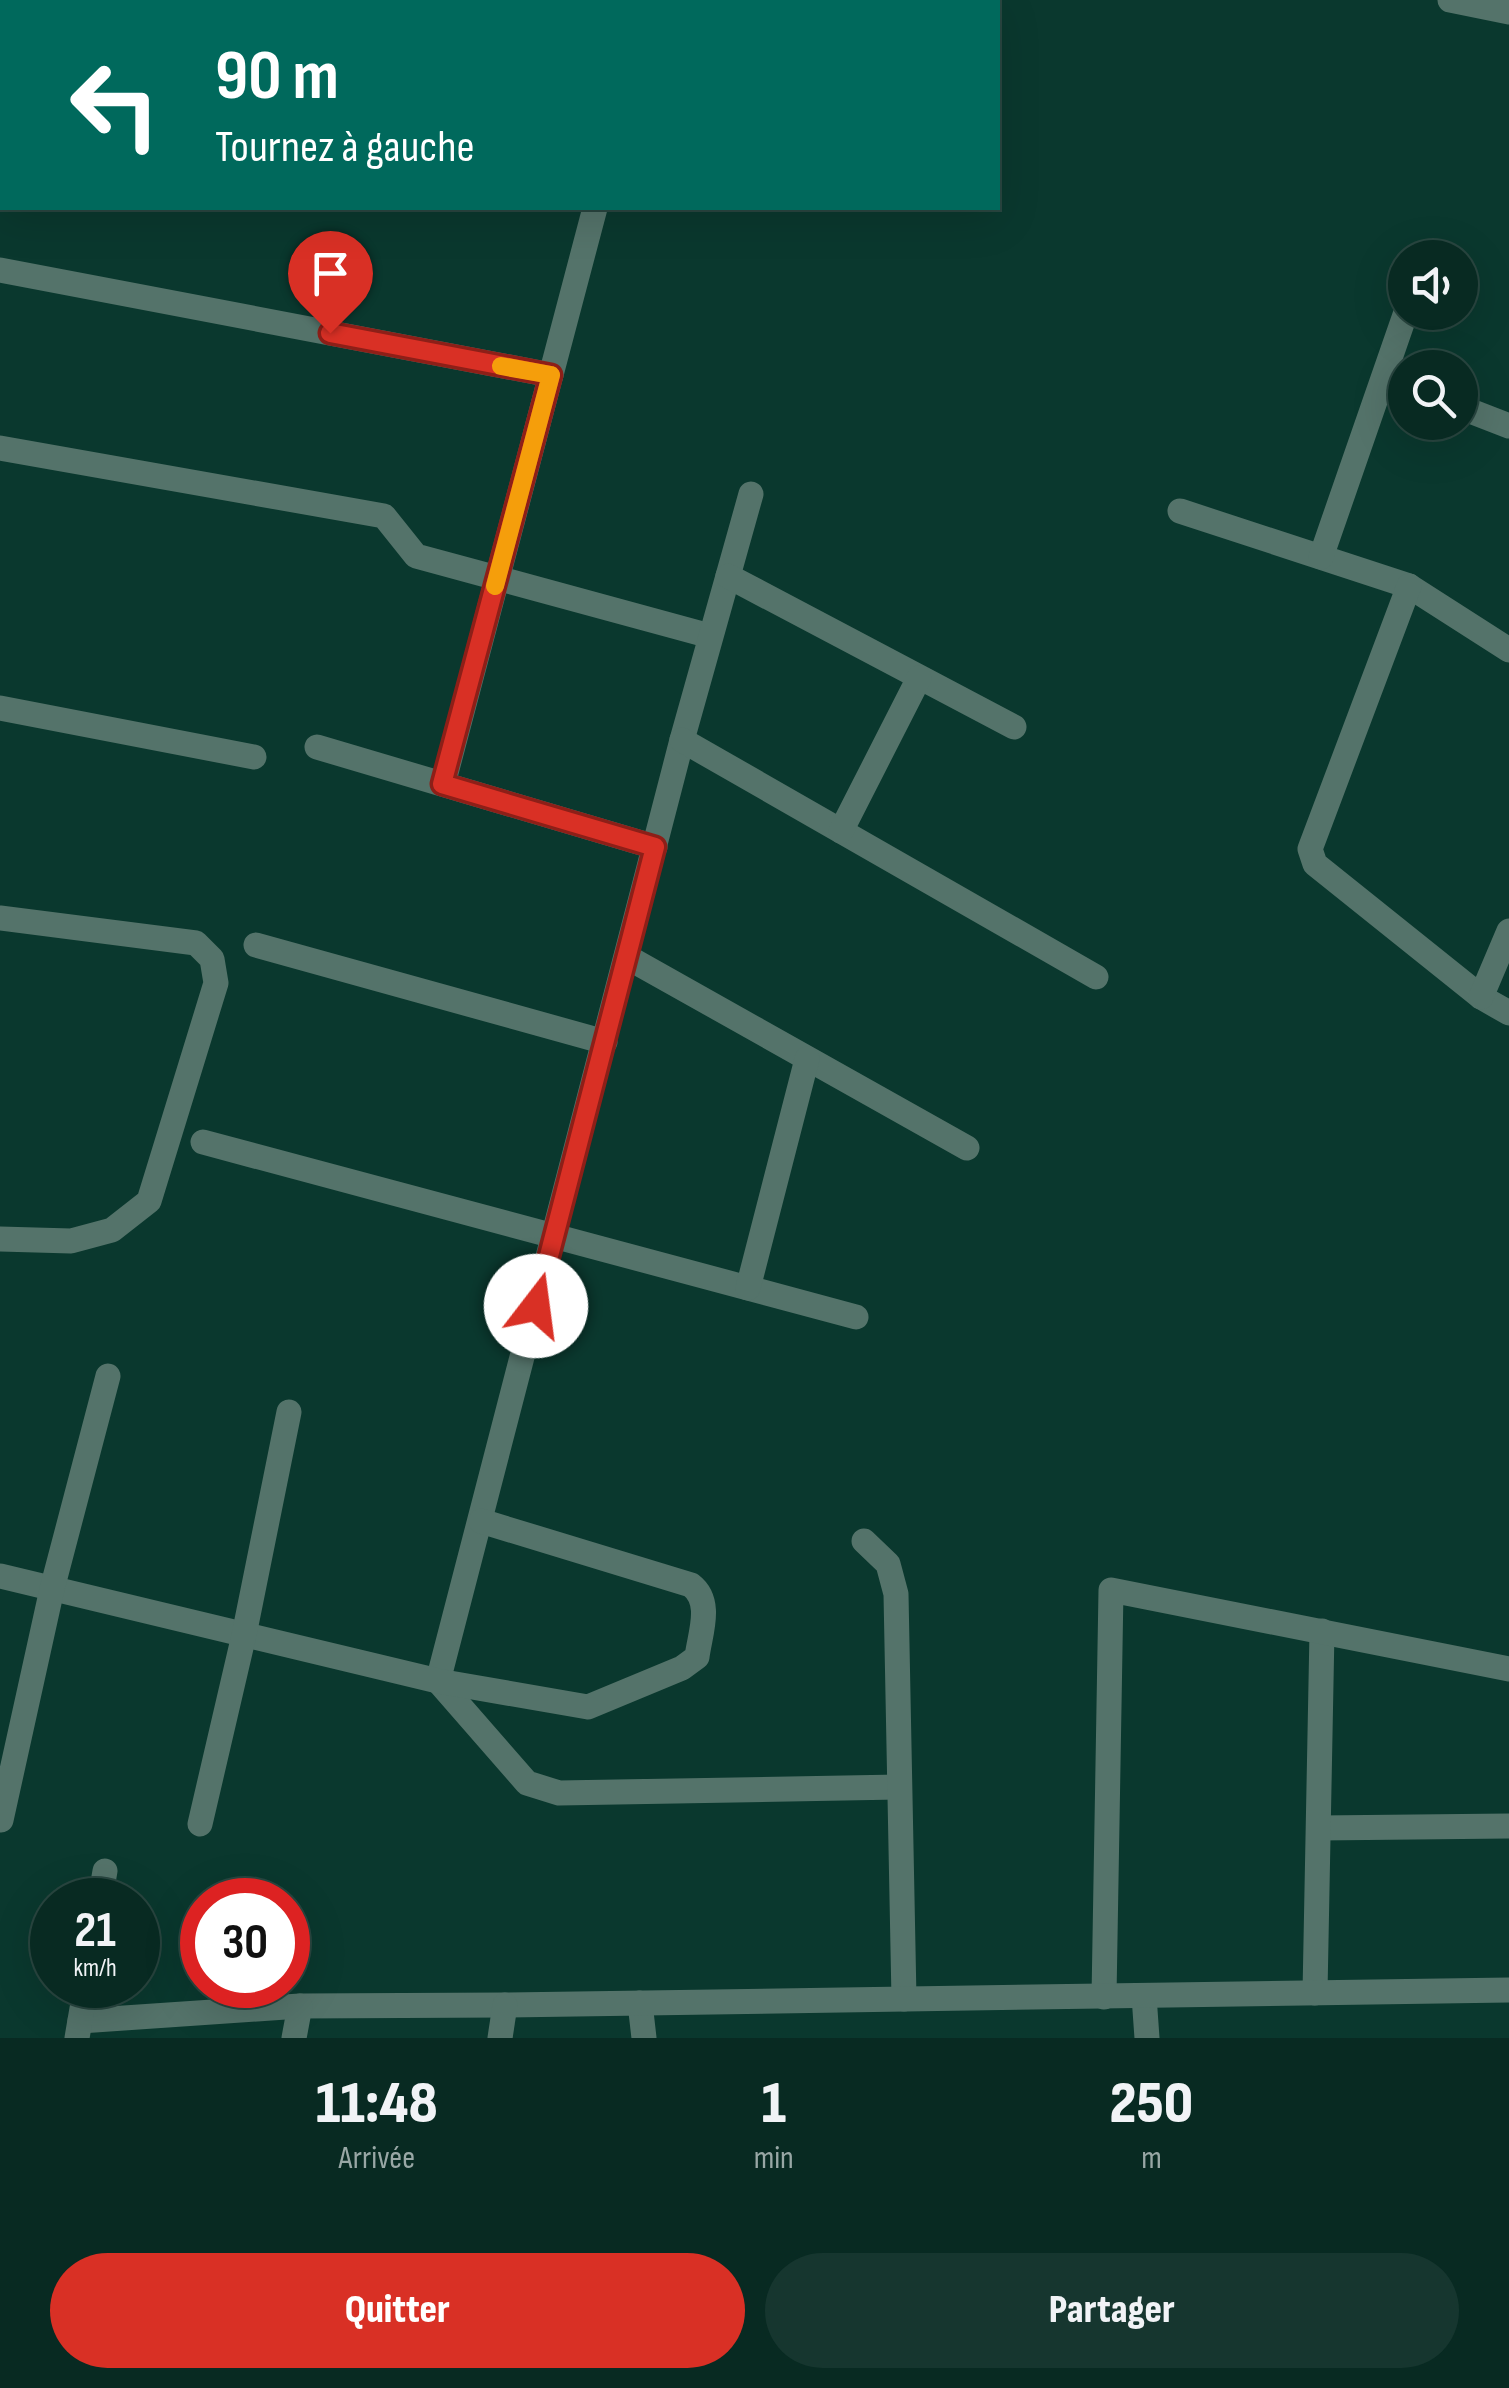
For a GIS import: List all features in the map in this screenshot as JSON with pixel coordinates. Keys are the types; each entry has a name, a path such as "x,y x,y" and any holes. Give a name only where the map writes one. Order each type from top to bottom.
{"street":[{"path":"1450,0 1509,12"},
{"path":"442,784 594,210"},
{"path":"0,270 551,375"},
{"path":"1321,557 1388,395"},
{"path":"1478,414 1509,426"},
{"path":"0,448 384,516 416,556 710,636"},
{"path":"438,1681 682,740 752,494"},
{"path":"1180,511 1410,586 1509,650"},
{"path":"728,576 1014,726"},
{"path":"1410,586 1310,850 1315,864 1480,997 1509,1013"},
{"path":"841,831 919,678"},
{"path":"0,708 254,757"},
{"path":"682,740 1096,977"},
{"path":"317,747 655,847"},
{"path":"0,918 196,942 212,959 216,982 149,1201 112,1230 71,1241 0,1238"},
{"path":"1480,997 1509,931"},
{"path":"256,945 604,1042"},
{"path":"627,957 967,1148"},
{"path":"748,1288 808,1059"},
{"path":"203,1142 856,1318"},
{"path":"0,1820 52,1589 108,1376"},
{"path":"200,1824 244,1635 288,1412"},
{"path":"0,1576 438,1681 588,1707 691,1664 696,1657 704,1603 691,1585 480,1520"},
{"path":"864,1541 888,1564 896,1594 904,1999"},
{"path":"1104,1997 1111,1590 1509,1669"},
{"path":"1316,1993 1322,1632"},
{"path":"438,1681 528,1783 559,1793 899,1787"},
{"path":"1319,1828 1509,1826"},
{"path":"104,1878 105,1871"},
{"path":"310,2006 1509,1990"},
{"path":"1144,1996 1147,2038"},
{"path":"640,2003 644,2038"},
{"path":"500,2038 505,2006"},
{"path":"79,2029 281,2008"},
{"path":"294,2038 300,2008"}],"slow traffic":[{"path":"495,586 551,375 501,366"}],"route":[{"path":"330,333 551,375 442,784 655,847 536,1306"}]}
